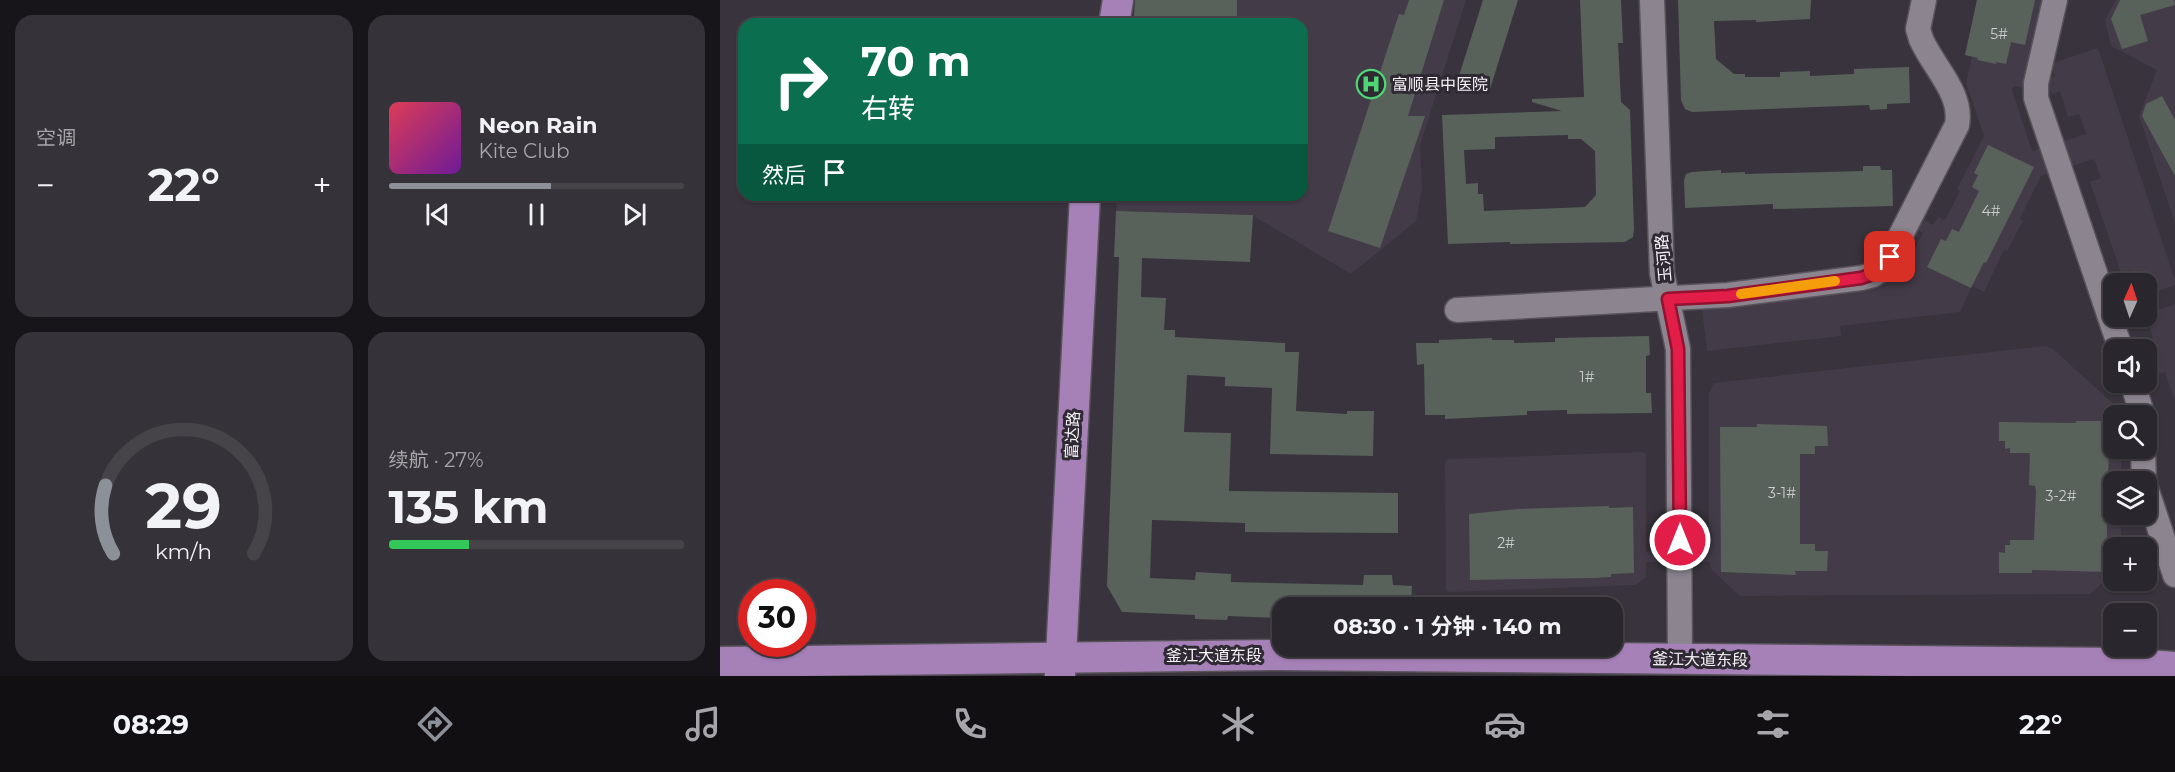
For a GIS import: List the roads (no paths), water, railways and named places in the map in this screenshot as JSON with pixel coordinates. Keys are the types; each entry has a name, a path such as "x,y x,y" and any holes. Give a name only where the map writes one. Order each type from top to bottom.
{"main road":[{"path":"1115,18 1118,0"},
{"name":"富达路","path":"1061,666 1085,201"},
{"name":"釜江大道东段","path":"720,662 1061,666 1277,655 1672,668"},
{"name":"釜江大道东段","path":"1333,676 1672,668 2122,663 2175,667"}],"street":[{"name":"玉河路","path":"1652,0 1662,273 1678,349 1672,668"},
{"path":"1457,310 1728,296 1861,278 1873,275 1884,268 1958,125 1957,99 1921,39 1918,29 1924,0"},
{"path":"2055,0 2036,83 2037,98 2117,339"},
{"path":"2157,521 2175,575"}],"place":[{"name":"富顺县中医院","path":"1371,84"}]}
